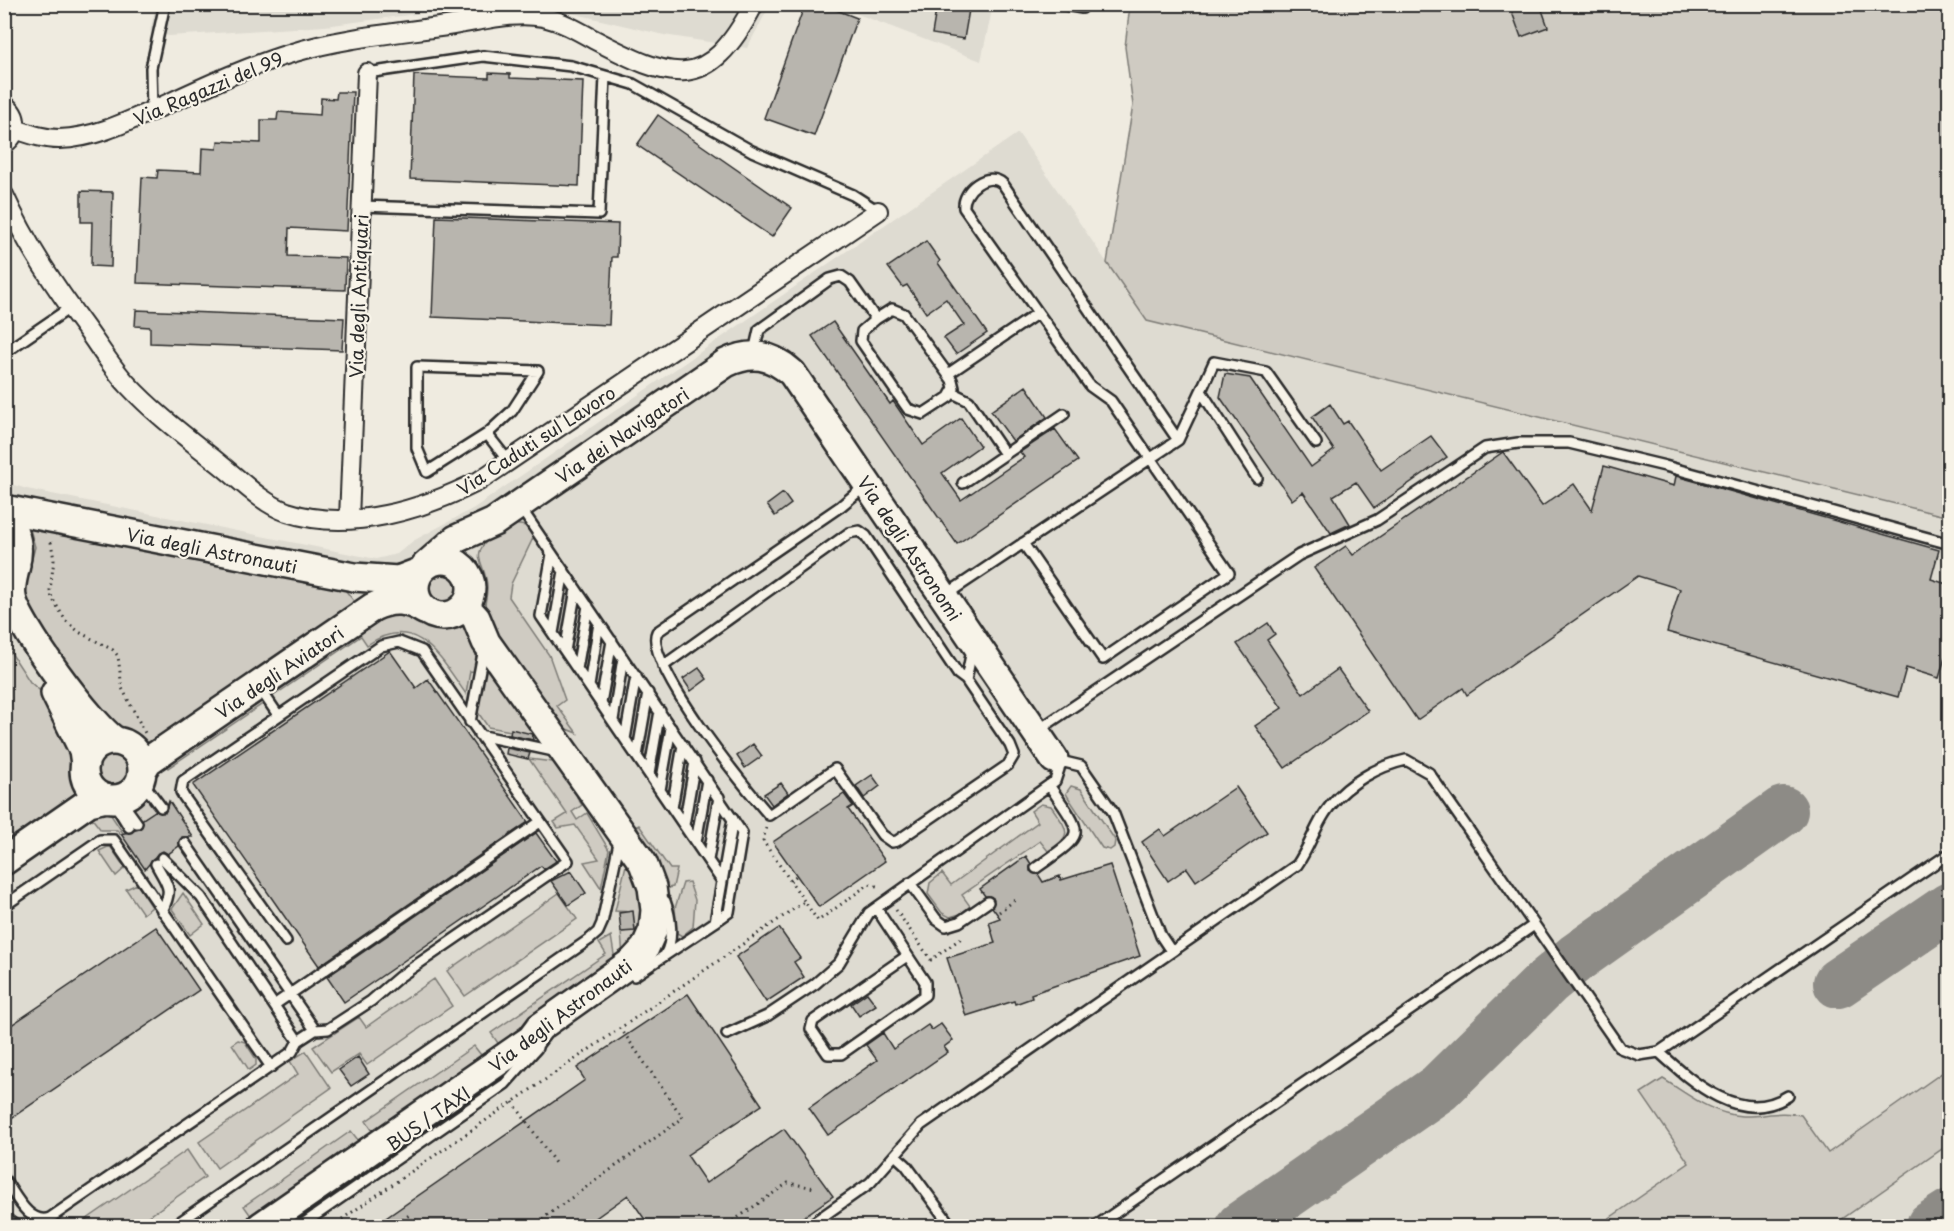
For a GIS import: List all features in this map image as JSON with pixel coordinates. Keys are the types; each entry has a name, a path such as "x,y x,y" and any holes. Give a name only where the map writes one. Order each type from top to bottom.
{"street":[{"name":"Via Ragazzi del 99","path":"10,137 77,137 109,129 229,76 297,52 333,43 527,10 559,21 641,64 683,71 710,63 729,47 754,4"},
{"name":"Via degli Antiquari","path":"349,519 367,73"},
{"path":"4,105 14,115 10,137"},
{"name":"Via Caduti sul Lavoro","path":"4,195 33,251 71,308 127,384 162,417 261,497 288,512 349,519 375,517 429,505 479,481 878,211"},
{"name":"Via degli Astronomi","path":"753,354 774,359 792,373 1035,732 1052,772"},
{"name":"Via dei Navigatori","path":"422,569 456,539 494,522 726,363 753,354"},
{"name":"Via degli Astronauti","path":"4,509 354,577 398,580 422,569"},
{"path":"4,516 16,537 10,576 11,596 21,619 80,705 106,736 124,743 137,754 146,769 131,792 89,802 4,861"},
{"name":"Via dei Navigatori","path":"468,594 475,545 494,522"},
{"path":"433,561 450,561 464,569 468,594 450,616 432,615 419,604 414,588 422,569 433,561"},
{"name":"Via degli Astronauti","path":"261,1227 531,1039 540,1027 641,954 653,930 655,910 652,887 643,863 486,642 468,594"},
{"name":"Via degli Aviatori","path":"146,769 258,686 382,603 404,601 424,610"},
{"path":"4,621 57,696 83,750 87,781 98,794 111,798"},
{"path":"85,764 87,756 99,744 116,741"}],"lane":[{"path":"152,111 151,68 165,4"},
{"path":"1060,4 1082,8 1083,4"},
{"path":"367,73 483,56 571,66 633,84 752,151 853,195 878,211"},
{"path":"361,206 599,214 605,76"},
{"path":"1023,543 1103,659 1229,573 1111,401 1090,386 964,208 964,196 986,179 999,180 1003,184 1178,440"},
{"path":"753,354 759,330 835,277 846,278 876,319"},
{"path":"4,353 71,308"},
{"path":"892,309 900,310 948,374 954,384 953,393 923,414 909,409 861,341 862,331 876,319 892,309"},
{"path":"948,374 1038,313"},
{"path":"942,597 1178,440 1214,362 1266,372 1316,443"},
{"path":"417,367 538,371 512,411 487,434 427,472 417,448 417,367"},
{"path":"1201,391 1257,478"},
{"path":"953,393 969,401 1005,454"},
{"path":"963,483 1064,414"},
{"path":"487,434 509,462"},
{"path":"1035,732 1299,555 1377,520 1485,448 1518,443 1569,443 1665,466 1950,544"},
{"path":"663,666 849,533 863,533 958,674 966,680 1010,745 1014,755 1012,760 904,838 892,842 882,835 835,769 769,814 739,781 711,742 663,666 654,644 657,632 841,506 867,485"},
{"path":"519,505 742,832 729,912 621,985"},
{"path":"552,554 541,616 722,881"},
{"path":"553,633 564,571"},
{"path":"565,651 576,589"},
{"path":"577,669 588,606"},
{"path":"589,686 599,623"},
{"path":"601,703 612,641"},
{"path":"4,1179 31,1215 39,1220 50,1218 271,1067 292,1052 298,1041 315,1030 328,1029 371,1001 399,977 568,861 470,722 428,656 415,646 399,642 381,646 372,651 186,778 181,792 286,941"},
{"path":"470,722 486,642"},
{"path":"966,680 971,655 978,647"},
{"path":"613,720 623,658"},
{"path":"625,739 636,676"},
{"path":"258,686 278,715"},
{"path":"637,756 648,693"},
{"path":"649,774 660,711"},
{"path":"660,790 671,728"},
{"path":"479,735 566,754"},
{"path":"672,808 683,745"},
{"path":"809,1227 870,1184 921,1125 1297,866 1310,848 1330,805 1355,783 1389,764 1406,760 1429,773 1620,1048 1639,1055 1659,1052 1950,853"},
{"path":"684,825 694,762"},
{"path":"727,1034 767,1016 829,973 839,963 862,921 876,908 1052,772 1081,766 1113,812 1161,936 1171,951"},
{"path":"146,769 161,807"},
{"path":"1036,868 1071,843 1076,833 1052,772"},
{"path":"696,842 706,780"},
{"path":"708,860 718,797"},
{"path":"111,798 133,825"},
{"path":"715,922 733,819"},
{"path":"274,1005 540,822"},
{"path":"174,1227 598,932 602,923 621,832"},
{"path":"4,906 100,840 109,838 117,843 271,1067"},
{"path":"185,843 315,1030"},
{"path":"162,911 170,889 159,861 201,897 298,1041"},
{"path":"643,863 658,884 667,906 670,942 663,957"},
{"path":"910,883 936,919 946,926 959,922 988,902"},
{"path":"876,908 925,982 926,991 922,1000 841,1054 828,1054 811,1029 813,1021 907,956"},
{"path":"1096,1227 1534,925"},
{"path":"555,1029 574,1016"},
{"name":"BUS / TAXI","path":"300,1227 505,1084 544,1040"},
{"path":"1659,1052 1695,1084 1725,1100 1749,1107 1777,1103 1788,1096"},
{"path":"895,1155 906,1165 951,1227"},
{"path":"4,1217 16,1227"}],"path":[{"path":"52,519 51,541 54,560 51,581 52,598 66,621 79,632 113,650 118,656 122,688 146,769"},
{"path":"790,881 797,876"},
{"path":"332,1227 804,902"},
{"path":"532,1227 533,1223 683,1118 620,1028"},
{"path":"513,1102 555,1163"},
{"path":"725,1227 788,1183 815,1188"},
{"path":"392,1226 411,1214"},
{"path":"733,1221 737,1227"}],"shaded area":[{"path":"156,5 484,5 325,26 169,36 150,31"},
{"path":"538,5 770,5 747,48 664,35"},
{"path":"834,5 993,5 981,61"},
{"path":"1130,5 1949,5 1949,517 1147,321 1107,263 1133,105 1125,47"},
{"path":"1018,133 1147,321 1949,517 1949,1226 5,1226 4,482 27,489 376,559 397,554 413,541 474,508"},
{"path":"28,522 342,586 353,600 348,616 147,751 130,733 116,728 49,644 28,607 24,589 35,547"},
{"path":"512,524 527,526 534,536 511,584 509,597 549,655 565,700 557,706 577,733 556,725 485,624 487,583 479,554 485,543"},
{"path":"443,573 454,577 458,588 454,599 443,603 432,599 428,588 432,577"},
{"path":"391,607 419,623 436,629 456,629 467,625 479,651 477,672 470,671 466,694 437,654 414,636 400,633 385,636 367,645 361,636 272,697 271,686"},
{"path":"4,642 30,682 46,696 77,761 81,780 88,794 4,852"},
{"path":"487,661 540,739 533,737 534,735 488,727 477,711"},
{"path":"251,699 264,703 168,768 162,760"},
{"path":"113,754 124,758 128,769 124,780 113,784 102,780 98,769 102,758"},
{"path":"529,759 561,763 577,785 577,797 582,805 572,812 577,820 587,813 609,850 601,888 584,862 599,859 575,825 558,828 554,822 567,814"},
{"path":"1071,786 1081,789 1115,840 1114,847 1110,850 1102,848 1068,797 1066,793"},
{"path":"139,794 144,796 156,811 140,821 129,805 130,800"},
{"path":"1041,804 1051,806 1061,820 1066,831 1062,840 1048,851 1040,841 962,895 970,906 960,914 950,917 942,913 928,894 930,883 942,873 951,885 1038,822 1031,811"},
{"path":"109,812 123,833 120,834 117,830 101,830 91,817 5,878 5,871 85,816"},
{"path":"639,825 670,869 677,869 673,887 667,888 645,853 637,826"},
{"path":"110,846 125,868 116,876 99,851"},
{"path":"631,863 639,875 647,921 623,958 621,932 635,930 633,912 615,911 626,865"},
{"path":"689,882 695,900 693,927 682,936 677,933 675,908 683,883"},
{"path":"137,884 152,907 143,914 126,889"},
{"path":"183,893 204,924 190,935 172,909"},
{"path":"559,893 577,919 465,996 447,971"},
{"path":"611,936 616,967 502,1049 491,1033 606,954 599,943"},
{"path":"434,979 452,1006 367,1065 359,1054 331,1072 313,1047 359,1017 366,1027"},
{"path":"238,1040 245,1042 256,1059 256,1065 249,1070 232,1044"},
{"path":"474,1046 481,1055 486,1052 489,1057 376,1136 366,1121"},
{"path":"306,1051 331,1088 217,1168 199,1142 298,1074 290,1061"},
{"path":"1949,1068 1949,1144 1832,1226 1598,1226 1689,1163 1641,1093 1663,1079 1700,1102 1731,1114 1742,1116 1785,1113 1801,1115 1828,1153"},
{"path":"351,1131 358,1140 365,1136 368,1141 254,1220 244,1206"},
{"path":"187,1150 205,1177 135,1226 77,1226"}],"building":[{"path":"805,4 821,4 857,18 814,136 764,118"},
{"path":"937,4 970,4 964,39 932,34"},
{"path":"1509,4 1540,4 1548,27 1521,37"},
{"path":"489,73 510,74 510,78 583,81 579,186 410,179 414,75 489,78"},
{"path":"337,92 353,92 347,231 289,228 288,256 346,258 345,290 137,283 142,177 157,178 158,170 201,172 202,148 217,149 218,141 261,143 261,120 277,120 278,112 320,115 321,98 336,99"},
{"path":"658,115 792,208 772,237 637,145"},
{"path":"81,191 113,192 111,267 91,266 92,222 81,222"},
{"path":"436,217 618,224 617,257 612,257 609,325 432,317"},
{"path":"926,241 940,261 938,263 987,333 956,354 944,338 964,325 946,299 926,313 907,285 903,287 888,267"},
{"path":"136,310 344,318 342,350 150,343 150,327 135,326"},
{"path":"833,322 890,404 893,401 923,445 961,418 980,446 942,473 961,500 1024,457 1020,452 1055,429 1078,461 957,544 812,336"},
{"path":"1225,374 1250,378 1311,467 1334,450 1312,417 1330,404 1343,424 1348,421 1381,470 1431,436 1447,457 1374,508 1356,482 1333,496 1350,524 1331,533 1303,492 1292,500 1220,397"},
{"path":"1026,386 1047,417 1013,441 991,411"},
{"path":"1503,452 1542,506 1574,484 1592,510 1604,466 1674,486 1676,476 1939,550 1931,579 1950,585 1950,641 1939,678 1906,668 1898,697 1667,632 1680,589 1638,576 1467,695 1463,688 1417,720 1314,568 1346,546 1353,555"},
{"path":"783,493 791,504 775,516 767,505"},
{"path":"1268,623 1275,634 1267,640 1303,694 1338,669 1368,711 1285,768 1255,726 1282,708 1237,644"},
{"path":"390,651 416,688 428,679 528,822 319,966 193,785"},
{"path":"699,668 707,679 691,691 683,679"},
{"path":"511,729 532,734 533,740 510,735"},
{"path":"753,744 762,756 745,768 737,756"},
{"path":"507,748 530,753 528,759 506,754"},
{"path":"872,775 880,786 864,798 856,786"},
{"path":"781,783 788,793 772,805 764,794"},
{"path":"1236,787 1267,832 1196,881 1187,868 1168,881 1142,842 1160,829 1165,836"},
{"path":"844,794 853,806 848,809 885,861 819,907 773,842"},
{"path":"169,801 193,837 182,837 179,846 168,854 163,851 158,853 145,869 121,834 140,829 143,819 155,811 165,813"},
{"path":"536,833 556,861 544,869 541,866 344,1002 327,977"},
{"path":"1026,856 1031,864 1030,871 1038,874 1043,882 1060,876 1061,880 1110,865 1140,956 1031,994 1032,998 1015,1004 1014,1001 966,1016 947,958 995,943 989,922 1000,918 992,907 993,898 985,896 980,889"},
{"path":"571,871 586,893 568,905 551,881"},
{"path":"633,911 635,931 621,932 619,913"},
{"path":"156,927 199,990 4,1123 4,1030"},
{"path":"779,928 800,958 794,962 804,977 766,1002 736,957"},
{"path":"867,993 876,1005 859,1016 851,1004"},
{"path":"688,994 762,1105 687,1155 706,1183 784,1129 833,1196 789,1227 650,1227 628,1195 583,1227 373,1227 585,1080 577,1068"},
{"path":"941,1024 953,1040 944,1047 948,1052 828,1135 809,1108 877,1060 866,1045 883,1033 893,1049 928,1025 932,1030"},
{"path":"358,1057 369,1074 351,1086 339,1070"}],"taxiway":[{"path":"1241,1226 1439,1088 1548,981 1576,958 1783,811"},
{"path":"1838,983 1950,907"},
{"path":"1931,1226 1950,1214"}]}
